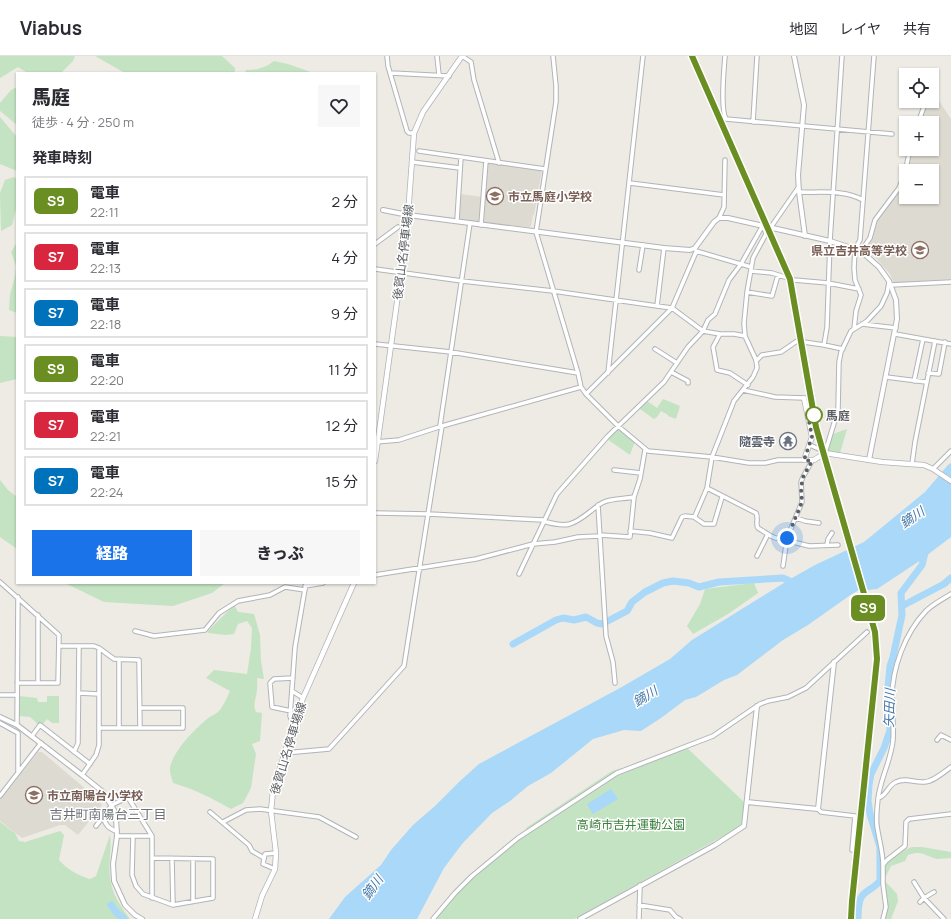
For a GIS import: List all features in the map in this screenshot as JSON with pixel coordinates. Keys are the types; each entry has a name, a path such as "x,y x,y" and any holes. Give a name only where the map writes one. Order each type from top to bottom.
{"main road":[{"name":"後賀山名停車場線","path":"376,442 392,346 401,273 408,215 414,133 422,112 462,56"},
{"path":"804,398 812,432 810,445 804,460 812,461 823,451 869,460 924,465 935,470 951,481"},
{"name":"後賀山名停車場線","path":"255,919 262,896 275,869 276,853 271,811 273,791 284,753 294,720 303,698 354,584"}],"street":[{"path":"387,56 388,66 406,130 410,133 414,133"},
{"path":"437,56 439,75"},
{"path":"462,56 471,62 474,80 499,163"},
{"path":"553,56 557,95 536,232 581,387 618,426 646,450 757,463 778,460 804,460"},
{"path":"608,373 643,56"},
{"path":"724,56 723,100 724,116 726,119 892,134"},
{"path":"753,122 757,56"},
{"path":"794,56 804,105 798,190 805,236"},
{"path":"824,345 827,327 836,129 842,56"},
{"path":"854,328 856,311 861,295 855,280 855,249 860,240 874,56"},
{"path":"391,73 449,76"},
{"path":"419,151 545,169"},
{"path":"861,251 870,238 875,220 899,188 905,173 909,156"},
{"path":"457,220 461,157"},
{"path":"586,394 672,308 696,250 714,222 719,218 724,207 725,160"},
{"path":"481,224 486,161"},
{"path":"412,162 460,168"},
{"path":"630,183 724,196"},
{"path":"798,190 834,193 852,196 862,200"},
{"path":"771,227 798,190"},
{"path":"383,210 408,215 457,220 622,243 696,250 741,264 751,269 794,280 859,289"},
{"path":"719,218 728,218 763,225 830,241 861,251 879,267 890,283 896,300 896,328 869,460"},
{"path":"284,753 327,751 404,666 429,514 470,223"},
{"path":"519,574 556,494 589,456 664,382 691,343 703,331 708,320 715,314 729,280 741,264 763,225"},
{"path":"694,517 707,488 712,457 734,401 748,385 756,372 757,364 745,336 744,323 747,292 753,258 766,234 763,225"},
{"path":"376,243 398,227"},
{"path":"640,270 643,245"},
{"path":"657,306 664,248"},
{"path":"376,269 462,281 553,291 672,308 703,331 745,336"},
{"path":"747,292 772,296 778,275"},
{"path":"890,283 951,282"},
{"path":"810,445 823,451 838,410 839,362 848,335 854,328 871,317 881,306 890,283"},
{"path":"862,324 896,328"},
{"path":"720,334 713,347 717,370 730,373 748,385"},
{"path":"895,334 951,344"},
{"path":"914,381 923,339"},
{"path":"756,361 762,355 782,352 797,341 843,349"},
{"path":"912,464 934,341"},
{"path":"928,373 939,374 945,342"},
{"path":"376,344 451,352 578,373"},
{"path":"655,350 677,363"},
{"path":"671,372 688,380 688,383"},
{"path":"886,377 926,382"},
{"path":"376,442 399,440 441,426 581,387"},
{"path":"743,390 775,397 804,398"},
{"path":"376,575 476,559 533,544 555,542 578,537 630,536 634,497 640,479 646,450"},
{"path":"935,470 951,451"},
{"path":"783,566 787,538 802,502 801,488 803,477 812,461"},
{"path":"614,470 641,473"},
{"path":"707,488 756,514 757,526 768,534 782,540 787,538"},
{"path":"376,513 429,514 543,520 564,526 580,520 598,505 609,501 634,497"},
{"path":"630,531 650,533 672,538 682,518 685,516 694,517 704,524 714,524 722,497"},
{"path":"598,505 606,636 615,683"},
{"path":"796,518 819,523"},
{"path":"827,545 828,539 832,533"},
{"path":"757,556 768,534"},
{"path":"787,538 789,541 809,546 838,545"},
{"path":"0,582 58,633 58,683 17,683"},
{"path":"135,631 154,636 205,630 219,613 238,600 270,595 286,587 317,584"},
{"path":"294,720 291,719 290,716 295,647 305,586"},
{"path":"883,919 886,907 883,884 882,848 877,827 878,798 880,785 893,742 893,686 901,652 912,629 926,611 951,594"},
{"path":"17,725 18,597"},
{"path":"38,615 38,683"},
{"path":"433,919 472,876 518,838 617,773 713,736 757,706 768,701 788,697 806,688 867,632"},
{"path":"59,646 94,646 114,659 139,660 140,727"},
{"path":"74,752 78,743 79,646"},
{"path":"82,775 98,749 99,648"},
{"path":"119,660 119,728"},
{"path":"818,809 834,662"},
{"path":"291,711 272,707 270,683 274,679 293,678"},
{"path":"292,690 295,694 303,698"},
{"path":"79,693 99,694"},
{"path":"0,695 17,695"},
{"path":"580,919 741,829 745,823 748,802 757,706"},
{"path":"99,728 183,728 183,708 140,708"},
{"path":"0,717 17,725 103,792 112,805 116,818 117,836 113,864 114,881 125,905 135,915 142,919"},
{"path":"0,723 18,733 18,773"},
{"path":"32,736 40,725 90,764"},
{"path":"937,740 941,735 951,740"},
{"path":"0,796 41,744"},
{"path":"878,798 882,797 890,786 897,781 906,779 916,782 925,782 951,767"},
{"path":"96,826 112,805 126,798 128,799 152,836 152,898"},
{"path":"748,802 818,809 821,812 855,816 852,850"},
{"path":"224,822 246,810 260,809 319,817 356,837"},
{"path":"210,812 224,822 238,837 249,845 252,851 264,858"},
{"path":"883,865 905,846 905,824 907,820 951,814"},
{"path":"104,816 104,822 107,826 112,830 117,831"},
{"path":"117,836 152,836"},
{"path":"133,836 133,880 140,892 173,905 213,898 213,859 153,858"},
{"path":"275,869 263,864 265,854 276,853"},
{"path":"172,859 173,905"},
{"path":"193,859 193,901"},
{"path":"914,882 924,898 944,919"},
{"path":"639,919 640,885"},
{"path":"920,902 934,892"},
{"path":"639,905 670,910 680,919"}],"shaded area":[{"path":"939,101 951,119 951,279 894,283 890,274 877,259 864,250 872,236 878,219 899,189 899,204 939,204 939,164 909,164 910,156 939,156 939,116 921,116 924,108 939,108"},
{"path":"489,163 542,170 531,226 483,222 487,164"},
{"path":"460,194 482,197 480,221 458,218"},
{"path":"38,752 42,752 94,796 102,805 78,835 65,825 60,825 22,838 0,821 0,800"}],"green space":[{"path":"0,56 75,56 73,61 62,72 26,72 18,67 0,78"},
{"path":"95,56 222,56 235,68 235,72 123,72"},
{"path":"274,61 310,72 245,72 246,70 254,70"},
{"path":"16,88 16,124 0,111 0,103 11,90"},
{"path":"0,117 16,136 16,171 0,164"},
{"path":"14,177 16,178 16,209 12,225 1,231 0,193 5,180"},
{"path":"16,244 16,266 11,252"},
{"path":"16,266 16,313 9,310 10,295"},
{"path":"0,336 16,337 16,379 0,383"},
{"path":"663,399 680,406 676,419 661,411 654,419 640,409 647,401 657,408"},
{"path":"618,427 635,441 630,455 607,439"},
{"path":"847,429 840,453 828,451 827,448 833,434"},
{"path":"0,480 8,490 16,496 16,548 0,537"},
{"path":"754,583 758,593 728,614 693,634 687,626 700,604 705,589"},
{"path":"67,584 224,584 212,593 173,606 104,602"},
{"path":"234,605 238,612 254,614 260,635 261,661 264,679 257,678 257,692 254,706 256,712 262,713 260,741 252,744 256,754 251,788 243,803 231,809 203,794 173,783 170,770 172,761 180,748 190,735 208,718 220,710 230,691 206,678 214,670 247,674 252,628 247,621 238,624 234,634 226,635 208,633 208,631"},
{"path":"19,696 37,698 38,702 47,702 47,696 59,696 59,723 52,723 47,719 42,725 39,723 38,724 30,717 19,716"},
{"name":"高崎市吉井運動公園","path":"684,745 744,802 742,823 734,830 574,919 431,919 464,882 501,849 527,830 526,828 612,771 623,769"},
{"path":"0,822 15,833 19,841 25,842 60,831 64,835 59,860 73,872 90,879 96,876 110,835 111,883 117,900 130,919 0,919"},
{"path":"912,847 922,847 951,852 951,858 937,859 920,853 908,855 905,861 891,866 885,878 885,869 889,861 898,854"},
{"path":"885,879 886,882 897,894 898,901 891,919 885,919 887,907"}],"water":[{"name":"鏑川","path":"951,463 951,537 918,562 877,589 857,591 808,625 783,640 737,675 724,680 696,697 685,700 641,731 624,730 593,739 551,773 528,786 510,801 492,813 462,844 444,868 417,919 329,919 345,897 381,865 391,850 413,825 479,764 620,688 670,659 692,640 792,578 815,565 864,542 925,492"},
{"path":"611,789 618,799 593,814 587,804"}],"waterway":[{"name":"矢田川","path":"858,919 858,907 861,898 880,880 880,847 870,814 868,801 869,785 871,774 884,748 890,730 888,687 890,666 902,615 901,593 922,565 926,549"},
{"path":"513,644 556,620 563,618 574,620 586,617 602,624 627,611 632,602 645,592 663,583 673,581 689,583 699,587 719,582 783,578 796,584"},
{"name":"矢田川","path":"902,606 944,584 951,578"},
{"path":"111,905 124,919"}],"railway":[{"path":"692,56 790,279 816,427 875,632 877,659 851,901 851,919"}],"train":[{"name":"S9","path":"692,56 790,279 816,427 875,632 877,659 851,919"}],"place":[{"name":"市立馬庭小学校","path":"495,196"},
{"name":"県立吉井高等学校","path":"920,250"},
{"name":"馬庭","path":"814,415"},
{"name":"隨雲寺","path":"788,441"},
{"name":"市立南陽台小学校","path":"34,795"}],"district":[{"name":"吉井町南陽台三丁目","path":"108,814"}],"route":[{"path":"787,538 803,499 801,488 803,477 812,461 804,460 812,437 809,421 814,415"}]}
